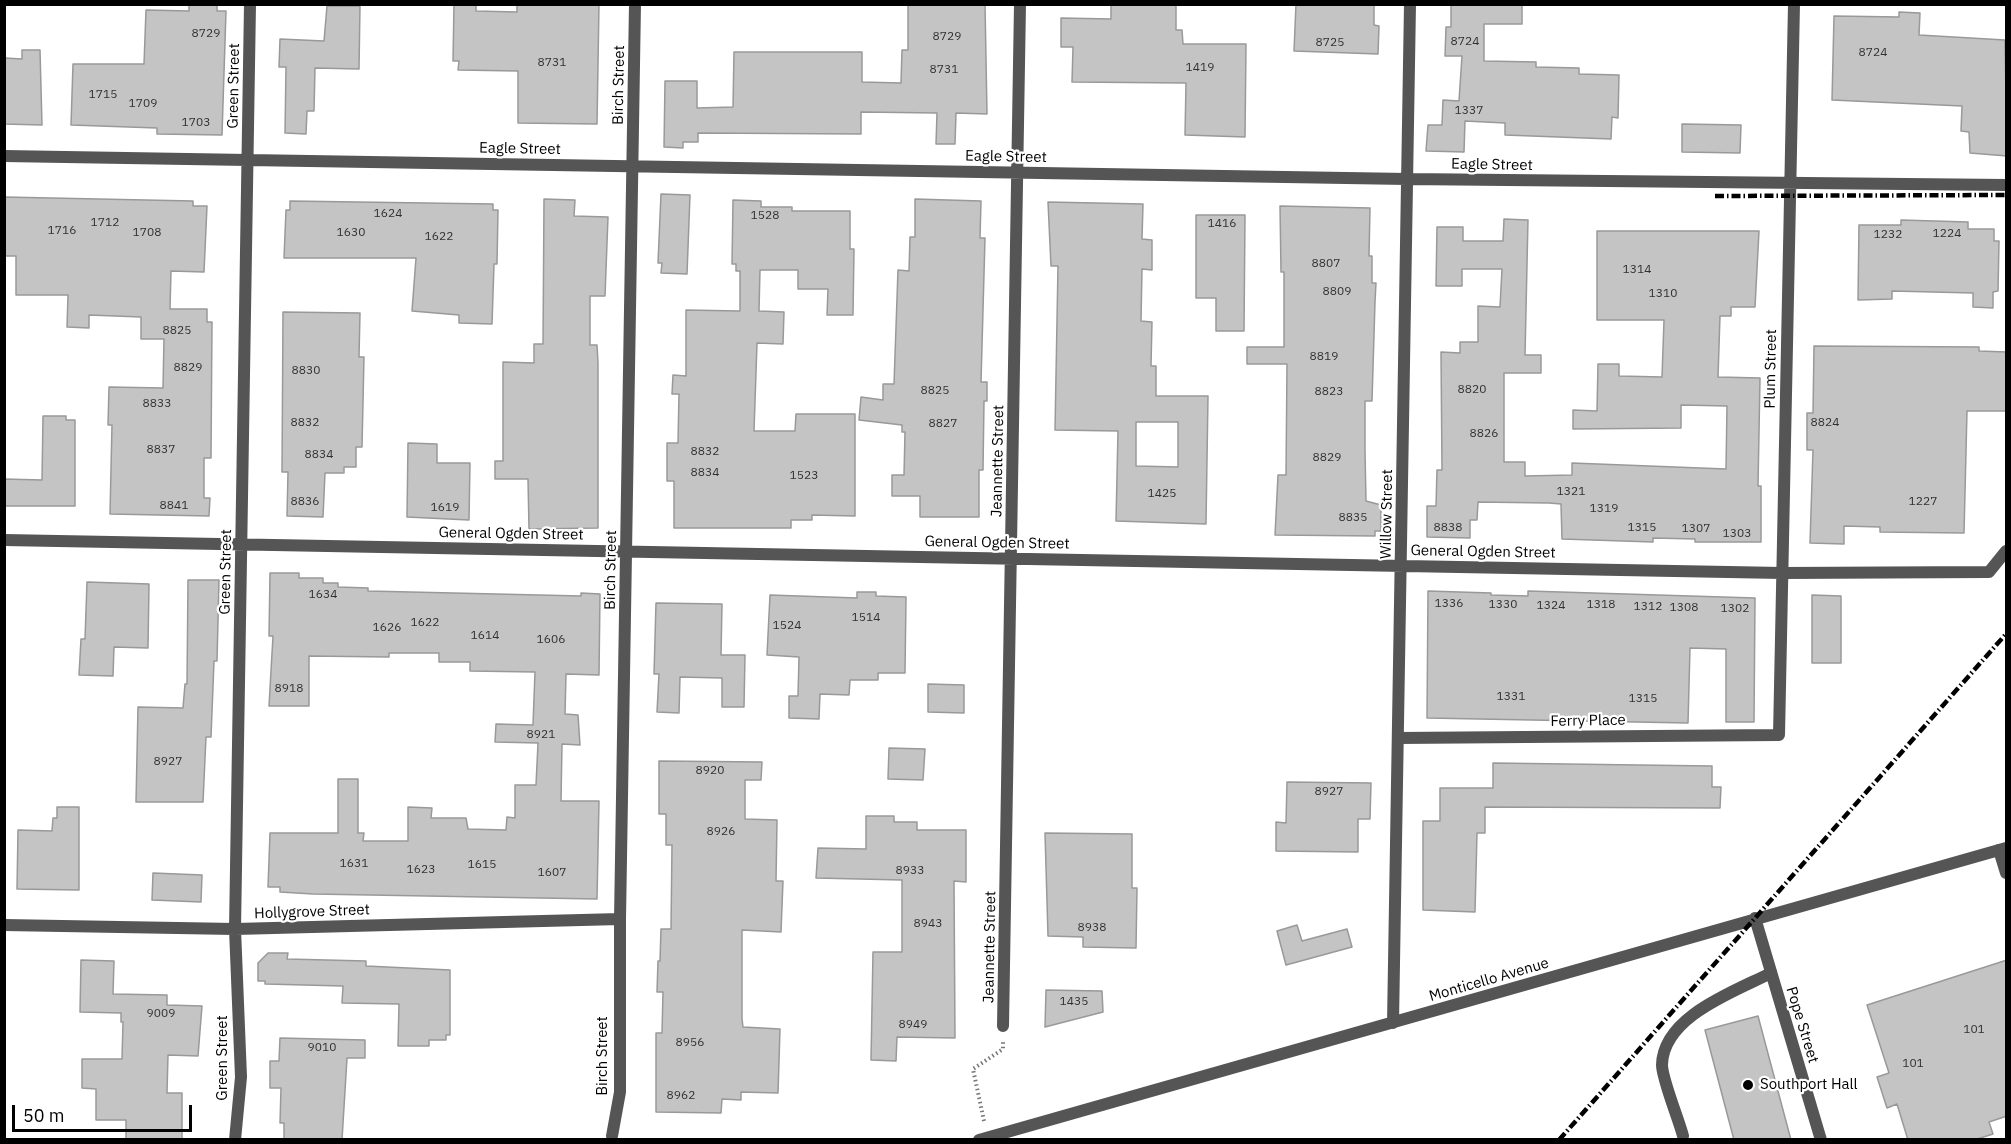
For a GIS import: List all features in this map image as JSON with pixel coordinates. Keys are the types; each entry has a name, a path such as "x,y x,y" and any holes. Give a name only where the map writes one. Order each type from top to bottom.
{"street":[{"name":"Green Street","path":"235,1140 241,1077 235,929 250,4"},
{"name":"Birch Street","path":"612,1136 620,1092 620,919 635,4"},
{"name":"Jeannette Street","path":"1004,1026 1020,4"},
{"name":"Willow Street","path":"1393,1023 1410,4"},
{"name":"Plum Street","path":"1779,735 1794,4"},
{"name":"Eagle Street","path":"4,156 1407,179 2007,185"},
{"name":"General Ogden Street","path":"4,540 1782,573 1989,572 2007,551"},
{"name":"Ferry Place","path":"1398,738 1779,735"},
{"name":"Monticello Avenue","path":"984,1139 2003,849"},
{"path":"2003,849 2007,873"},
{"name":"Pope Street","path":"1755,918 1821,1140"},
{"name":"Hollygrove Street","path":"4,925 235,929 620,919"},
{"path":"1683,1138 1662,1065 1669,1042 1700,1008 1771,973"}],"path":[{"path":"984,1119 973,1069 1003,1049 1004,1026"}],"building":[{"path":"189,4 217,4 217,11 226,11 222,135 157,134 157,128 71,125 73,64 144,64 146,10 189,11"},
{"path":"454,4 476,4 476,11 517,12 517,4 599,4 597,124 518,123 518,71 458,70 459,61 453,61"},
{"path":"908,4 985,4 987,114 956,113 955,144 936,144 937,113 861,112 861,134 698,133 698,142 683,142 683,148 664,147 665,81 697,81 697,108 733,107 734,52 862,52 862,82 901,83 902,50 908,50"},
{"path":"1111,4 1176,4 1176,30 1182,30 1183,44 1246,44 1245,137 1185,135 1186,83 1072,82 1073,47 1061,47 1061,18 1111,19"},
{"path":"1296,4 1374,4 1374,25 1379,26 1378,54 1294,51"},
{"path":"1522,4 1522,24 1484,24 1484,61 1536,62 1536,67 1579,68 1579,74 1619,75 1618,118 1612,117 1611,139 1505,135 1505,123 1465,121 1464,152 1426,151 1428,125 1442,125 1443,100 1459,101 1462,56 1445,56 1446,27 1451,27 1451,5"},
{"path":"327,6 360,6 359,69 315,68 314,111 307,111 306,134 285,133 286,67 279,67 280,39 324,41"},
{"path":"1899,12 1920,13 1919,35 2005,40 2007,156 1970,153 1969,132 1961,131 1962,106 1832,100 1834,16 1899,17"},
{"path":"22,50 40,50 42,125 4,124 5,58 22,59"},
{"path":"1682,124 1741,125 1740,153 1682,152"},
{"path":"661,194 690,195 687,274 661,273 662,263 658,263"},
{"path":"4,197 193,201 193,206 207,206 204,272 171,271 170,309 207,309 207,322 212,322 211,458 204,458 204,498 210,498 209,516 110,514 112,425 108,425 109,387 163,388 164,339 141,339 141,317 89,315 89,328 67,327 68,295 16,295 16,256 4,256"},
{"path":"544,199 575,200 574,216 608,217 605,296 590,296 590,345 597,345 598,363 598,528 529,529 528,479 495,479 495,461 503,461 503,362 534,363 534,344 543,344"},
{"path":"915,199 981,201 980,238 985,238 981,382 987,382 987,401 984,401 983,470 979,470 979,517 920,517 920,496 892,496 892,475 904,475 905,432 902,432 902,425 859,420 861,397 883,400 883,384 894,384 898,270 909,271 910,237 915,237"},
{"path":"733,200 761,201 761,207 792,207 792,211 850,211 850,249 854,249 853,315 827,315 828,289 798,289 798,270 760,270 759,311 784,312 783,344 757,343 754,431 795,431 796,414 855,414 855,516 812,515 812,520 791,520 791,528 674,528 674,481 667,481 667,443 678,443 679,394 672,394 673,375 686,376 686,310 740,311 740,271 736,271 736,264 732,264"},
{"path":"290,201 493,204 493,210 498,210 497,264 494,264 492,324 459,323 459,315 412,311 416,258 284,258 286,210 290,210"},
{"path":"1048,202 1143,204 1142,239 1152,240 1152,270 1142,269 1141,321 1152,322 1151,366 1156,366 1156,396 1208,396 1206,524 1116,521 1118,431 1055,430 1058,266 1051,266","holes":["1136,422 1178,422 1178,467 1136,466"]},
{"path":"1280,206 1370,208 1369,256 1372,256 1372,283 1376,283 1372,401 1365,401 1365,451 1366,501 1381,505 1381,531 1375,531 1375,536 1275,535 1278,475 1286,475 1287,364 1247,364 1247,347 1284,347 1284,272 1281,272"},
{"path":"1196,215 1245,215 1244,331 1216,331 1216,298 1196,298"},
{"path":"1504,219 1528,220 1525,355 1541,355 1541,373 1504,373 1504,462 1525,462 1525,476 1572,475 1572,463 1726,469 1727,406 1681,405 1681,428 1573,429 1573,410 1597,411 1598,364 1619,364 1619,376 1662,377 1664,320 1597,320 1597,231 1759,231 1755,307 1731,307 1731,316 1720,316 1718,377 1760,378 1758,486 1761,486 1761,542 1695,542 1695,539 1653,538 1653,542 1562,539 1561,504 1549,503 1478,502 1477,520 1470,520 1470,538 1427,537 1427,506 1436,506 1437,470 1442,470 1441,352 1460,353 1460,342 1478,342 1478,306 1500,307 1502,269 1462,269 1462,286 1436,286 1437,227 1463,227 1463,241 1503,241"},
{"path":"1901,220 1968,222 1968,229 1994,229 1994,241 1999,241 1998,291 1993,292 1993,308 1973,307 1973,293 1892,291 1892,299 1858,300 1859,225 1901,225"},
{"path":"283,312 360,313 359,357 364,357 362,447 356,447 356,467 344,467 344,473 325,473 323,517 287,516 288,472 282,472"},
{"path":"1814,346 1979,347 1979,351 2007,352 2007,411 1967,411 1964,533 1880,532 1880,527 1844,526 1844,544 1810,543 1813,450 1807,450 1807,413 1813,413"},
{"path":"43,416 66,416 66,420 75,420 75,506 4,506 4,479 42,480"},
{"path":"408,443 437,444 437,463 470,463 469,520 407,517"},
{"path":"270,573 299,573 299,578 323,578 323,583 338,583 338,587 368,588 368,591 581,596 581,593 600,594 599,675 566,674 565,714 578,715 580,745 562,744 561,801 599,801 597,899 313,894 280,892 280,887 268,887 270,833 338,833 338,779 358,779 358,833 364,833 363,841 408,841 408,807 432,808 431,818 466,818 468,829 506,830 507,817 515,818 515,785 536,785 538,743 495,742 496,724 533,725 535,672 470,671 470,662 439,662 439,653 389,653 389,657 309,656 309,706 269,706 273,636 269,636"},
{"path":"188,580 219,580 217,661 214,661 211,737 206,737 203,802 136,802 138,707 183,708 185,684 187,684"},
{"path":"87,582 149,584 148,648 114,647 113,676 79,675 81,639 85,639"},
{"path":"1428,591 1528,596 1528,591 1755,598 1754,722 1726,722 1726,649 1690,648 1688,723 1427,718"},
{"path":"857,592 876,592 876,596 906,597 905,673 878,673 878,680 850,680 849,695 820,694 819,719 789,718 789,696 798,696 799,657 767,655 770,595 857,598"},
{"path":"1812,595 1841,596 1841,663 1812,663"},
{"path":"656,603 722,604 721,655 745,655 744,707 722,707 722,678 680,677 679,713 657,712 659,674 654,674"},
{"path":"928,684 964,685 964,713 928,712"},
{"path":"889,748 925,749 923,780 888,779"},
{"path":"659,761 762,762 761,780 745,780 745,819 777,820 776,881 783,881 781,932 742,930 742,1019 743,1027 780,1029 778,1093 741,1092 741,1100 722,1099 721,1113 656,1112 656,1033 662,1033 663,992 657,992 658,961 660,961 661,929 671,929 672,845 666,845 666,814 659,814"},
{"path":"1493,763 1712,766 1712,787 1721,787 1720,808 1485,807 1485,833 1477,833 1475,912 1423,910 1423,821 1440,821 1440,788 1493,788"},
{"path":"1287,782 1371,783 1370,819 1358,819 1358,852 1276,851 1276,822 1286,823"},
{"path":"57,807 79,807 79,890 17,889 18,830 52,831 53,818 57,818"},
{"path":"866,816 894,816 894,822 917,822 917,830 966,830 966,882 954,881 955,1038 897,1037 896,1061 871,1060 873,952 902,952 902,880 816,878 818,848 866,849"},
{"path":"1045,833 1132,834 1132,888 1137,888 1136,948 1083,947 1083,937 1048,936"},
{"path":"153,873 202,875 201,902 152,900"},
{"path":"1297,925 1302,941 1347,929 1352,947 1286,965 1277,931"},
{"path":"268,953 288,953 287,959 366,961 366,966 450,970 450,1035 446,1035 446,1040 429,1040 429,1046 398,1046 399,1004 342,1003 343,986 265,984 265,981 258,981 258,963"},
{"path":"81,960 114,961 113,994 167,995 167,1005 202,1006 198,1056 168,1055 167,1093 182,1093 182,1140 126,1140 126,1120 96,1120 96,1089 82,1088 82,1059 122,1059 123,1022 121,1022 121,1013 80,1012"},
{"path":"2007,960 2007,1116 1989,1122 1993,1134 1974,1140 1908,1140 1897,1104 1887,1108 1877,1077 1889,1073 1867,1005"},
{"path":"1046,990 1102,991 1103,1012 1045,1027"},
{"name":"Southport Hall","path":"1758,1016 1791,1140 1734,1140 1705,1030"},
{"path":"280,1038 365,1040 365,1058 347,1058 342,1140 284,1140 284,1123 280,1123 281,1088 270,1088 270,1061 279,1061"}],"railway":[{"path":"1715,196 2006,195"},
{"path":"1559,1140 2006,634"}],"place":[{"name":"Southport Hall","path":"1748,1085"}]}
